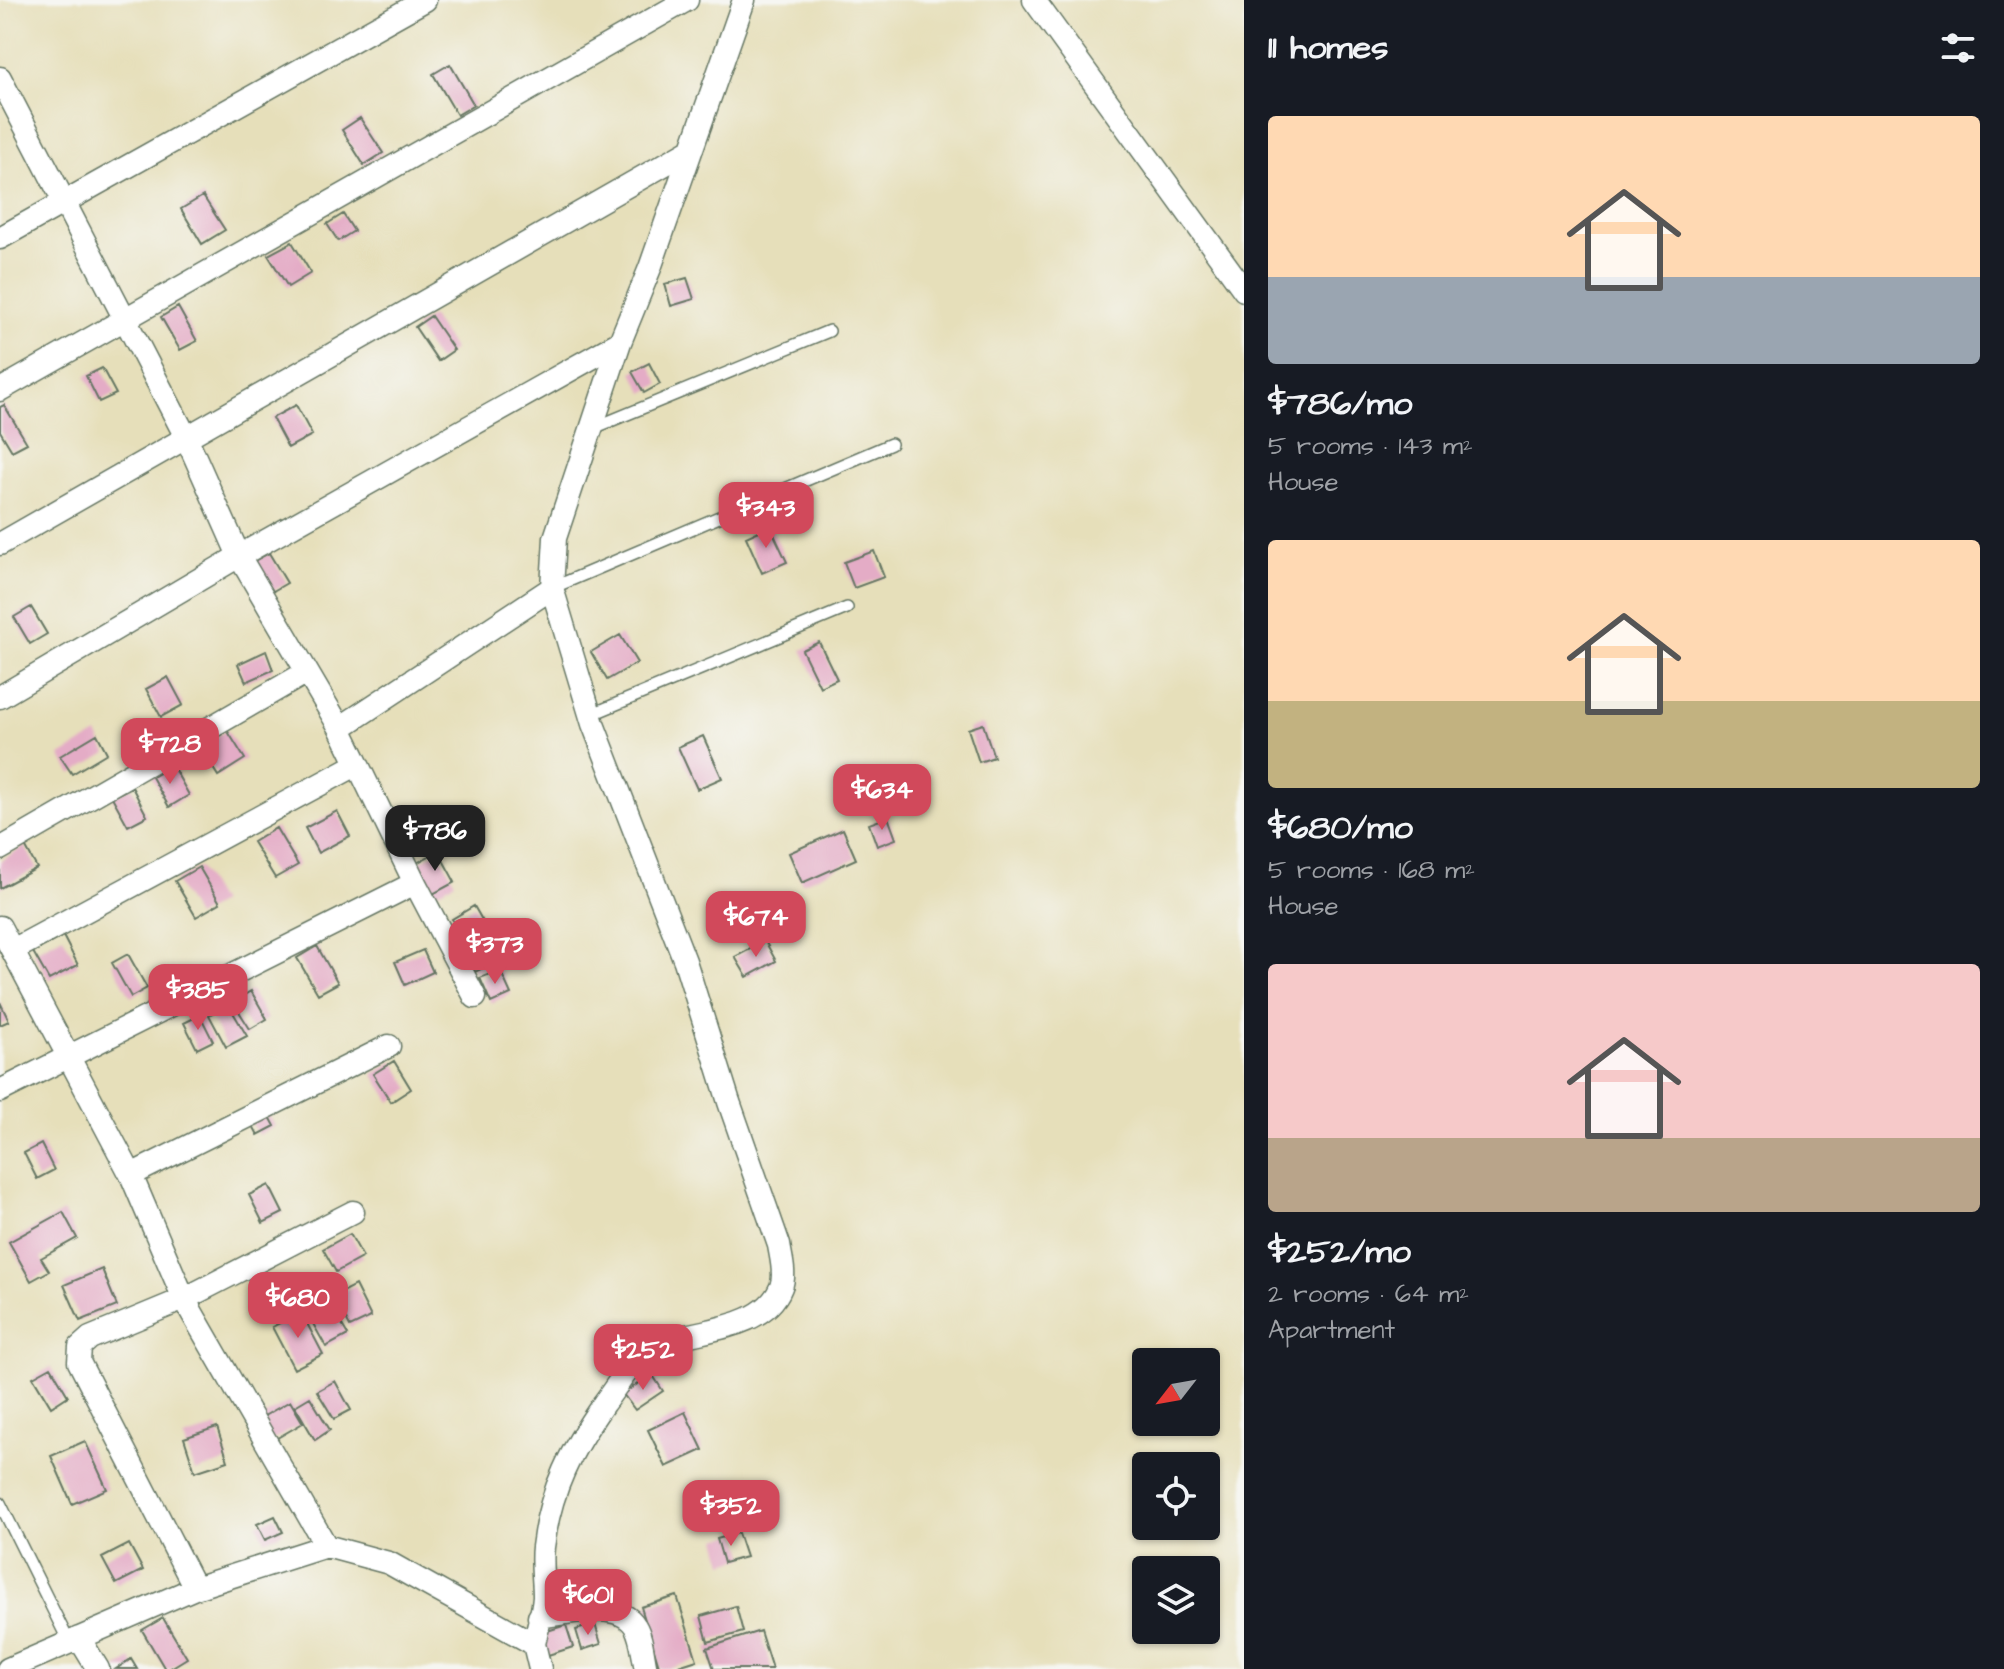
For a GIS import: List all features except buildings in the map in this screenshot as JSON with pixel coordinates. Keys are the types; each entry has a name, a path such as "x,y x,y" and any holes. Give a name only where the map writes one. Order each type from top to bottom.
{"street":[{"path":"0,238 425,0"},
{"path":"0,390 687,0"},
{"path":"540,1669 534,1644 544,1600 542,1550 554,1489 582,1435 631,1366 644,1353 661,1343 727,1327 758,1312 770,1304 781,1286 783,1266 779,1245 729,1102 685,961 590,715 552,588 555,538 620,342 650,268 744,0"},
{"path":"1034,0 1244,290"},
{"path":"0,78 5,102 64,203 187,439 239,556 340,728 415,883 475,997"},
{"path":"0,544 690,150"},
{"path":"0,697 239,556 620,342"},
{"path":"340,728 552,588"},
{"path":"0,849 307,672"},
{"path":"13,950 356,765"},
{"path":"0,1091 415,883"},
{"path":"0,927 131,1175 184,1299 326,1546"},
{"path":"131,1175 389,1046"},
{"path":"195,1588 79,1362 80,1347 90,1338 184,1299 353,1212"},
{"path":"8,1669 195,1588 326,1546 389,1563 534,1644"},
{"path":"539,1617 601,1609 622,1614 636,1626 646,1669"},
{"path":"74,1640 98,1669"}],"lane":[{"path":"591,430 829,331"},
{"path":"552,588 891,444"},
{"path":"590,715 847,608"},
{"path":"0,1503 74,1640"}]}
